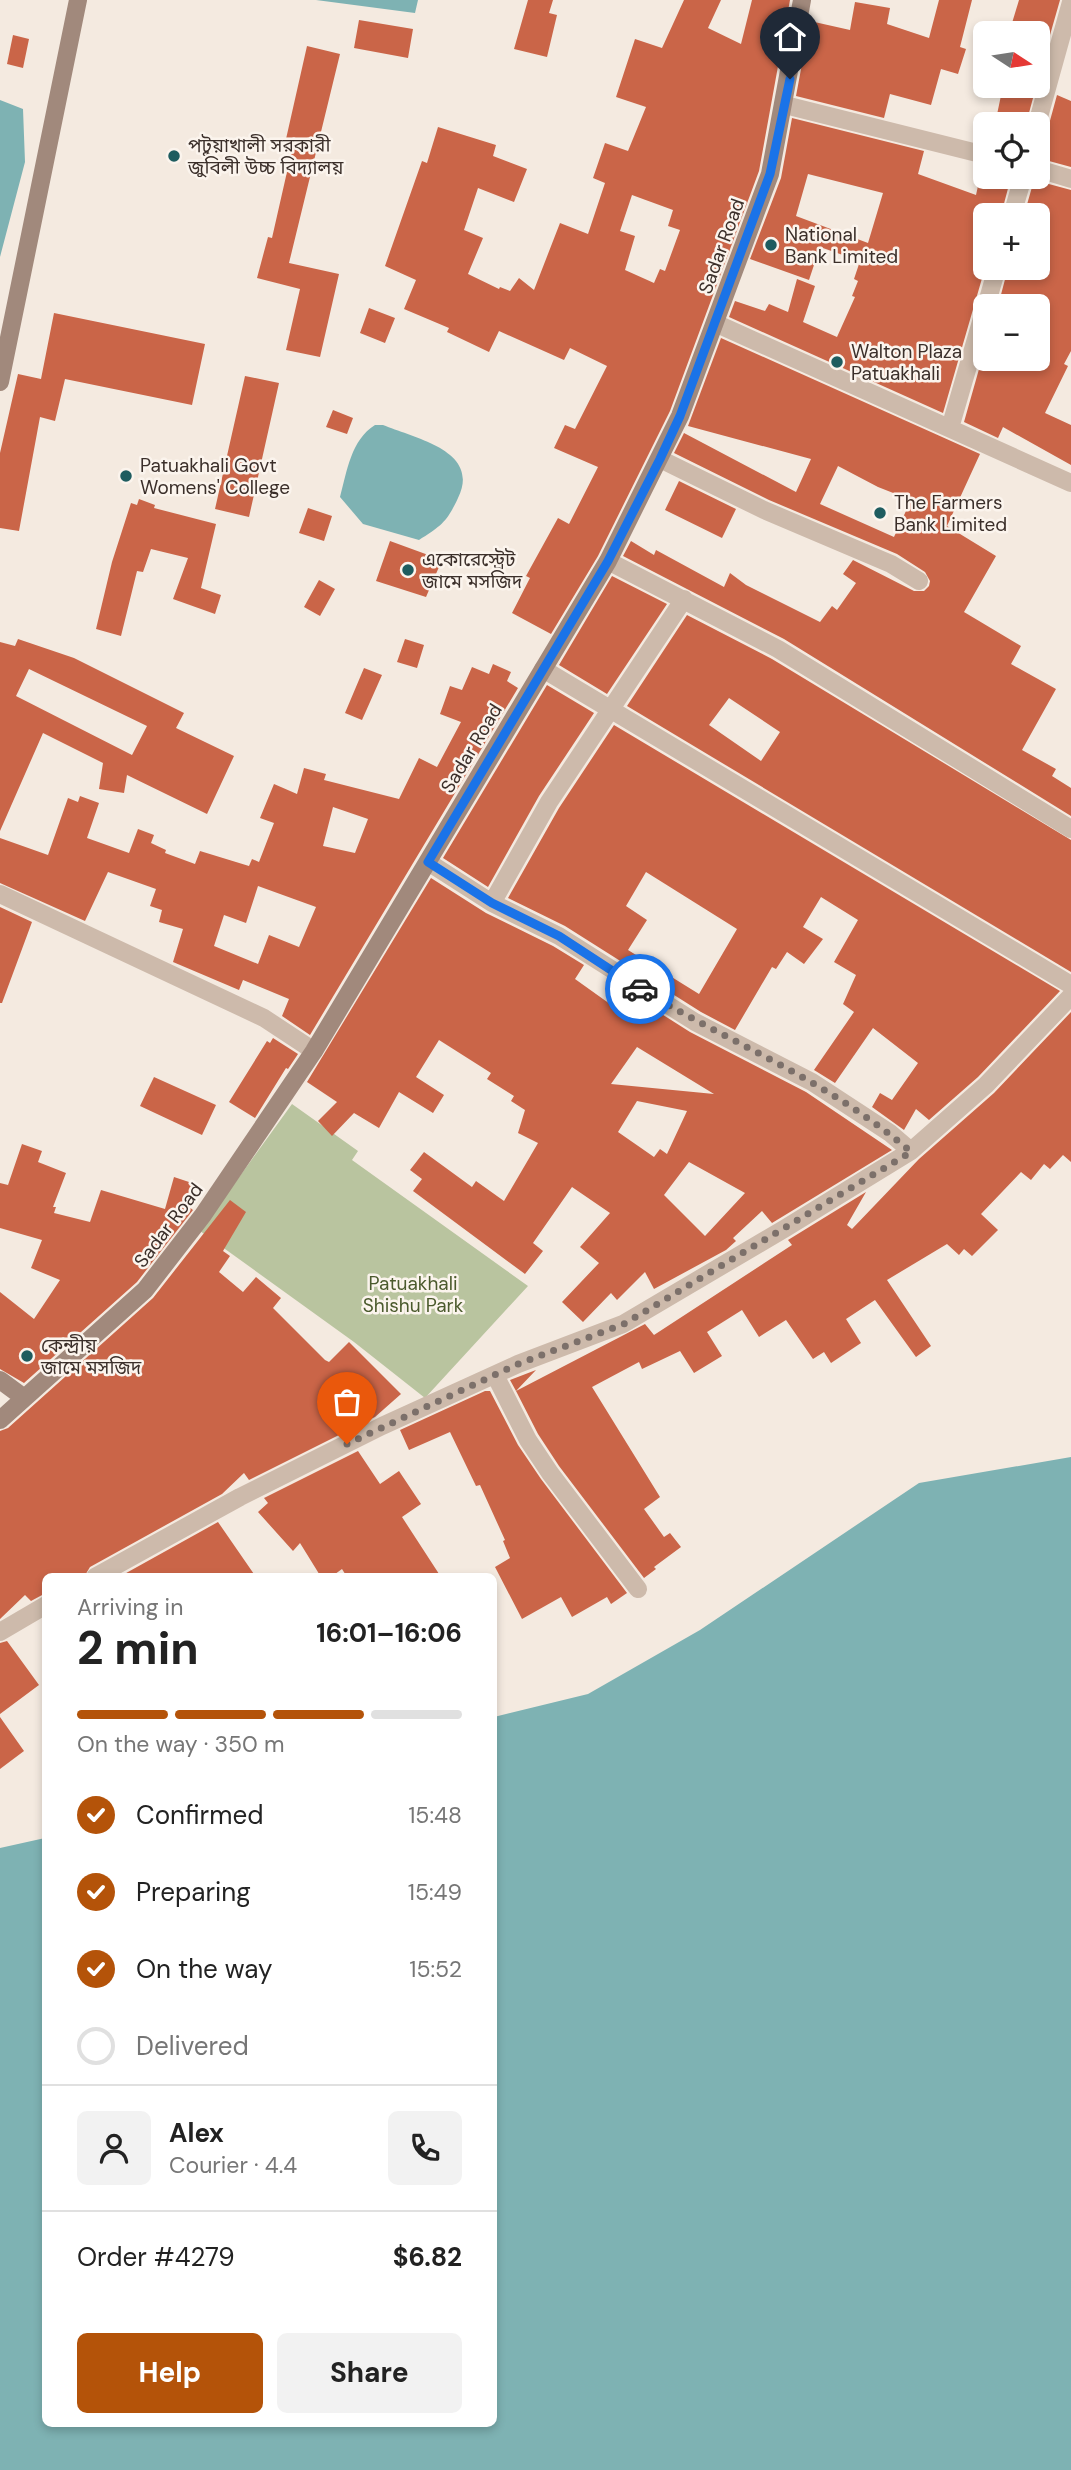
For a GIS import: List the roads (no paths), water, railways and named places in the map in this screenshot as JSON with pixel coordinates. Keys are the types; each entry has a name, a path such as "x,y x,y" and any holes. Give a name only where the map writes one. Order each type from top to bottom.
{"street":[{"path":"0,382 6,316 78,0"},
{"name":"Sadar Road","path":"0,1420 145,1290 203,1215 314,1051 608,561 660,459 715,323 770,174 785,105 802,0"},
{"path":"1040,112 1071,2"},
{"path":"785,105 973,152"},
{"path":"1050,173 1071,179"},
{"path":"715,323 1071,483"},
{"path":"950,428 973,351"},
{"path":"660,459 764,510 891,564 919,581"},
{"path":"608,561 778,649 1071,829"},
{"path":"492,903 550,802 608,710 684,599"},
{"path":"543,669 1071,985"},
{"path":"428,862 492,903 559,936 695,1022 812,1082 890,1133 911,1152"},
{"path":"0,894 264,1018 314,1051"},
{"path":"102,1573 240,1496 382,1426 495,1375 624,1324 911,1152 986,1085 1071,996"},
{"path":"495,1375 543,1462 638,1589"},
{"path":"0,1380 23,1397"},
{"path":"0,1632 42,1607"}],"water":[{"path":"316,0 418,0 415,13"},
{"path":"0,100 23,109 25,162 0,257"},
{"path":"375,425 383,425 442,449 461,469 463,482 450,513 438,527 419,540 363,524 340,497 355,448 360,439"},
{"path":"1071,1457 1071,2470 0,2470 0,1848 42,1839 42,2427 497,2427 497,1716 588,1694 700,1630 919,1483"}],"place":[{"name":"পটুয়াখালী সরকারী জুবিলী উচ্চ বিদ্যালয়","path":"174,156"},
{"name":"National Bank Limited","path":"771,245"},
{"name":"Walton Plaza Patuakhali","path":"837,362"},
{"name":"Patuakhali Govt Womens' College","path":"126,476"},
{"name":"The Farmers Bank Limited","path":"880,513"},
{"name":"একোরেস্ট্রেট জামে মসজিদ","path":"408,570"},
{"name":"কেন্দ্রীয় জামে মসজিদ","path":"27,1356"}],"park label":[{"name":"Patuakhali Shishu Park","path":"413,1294"}]}
